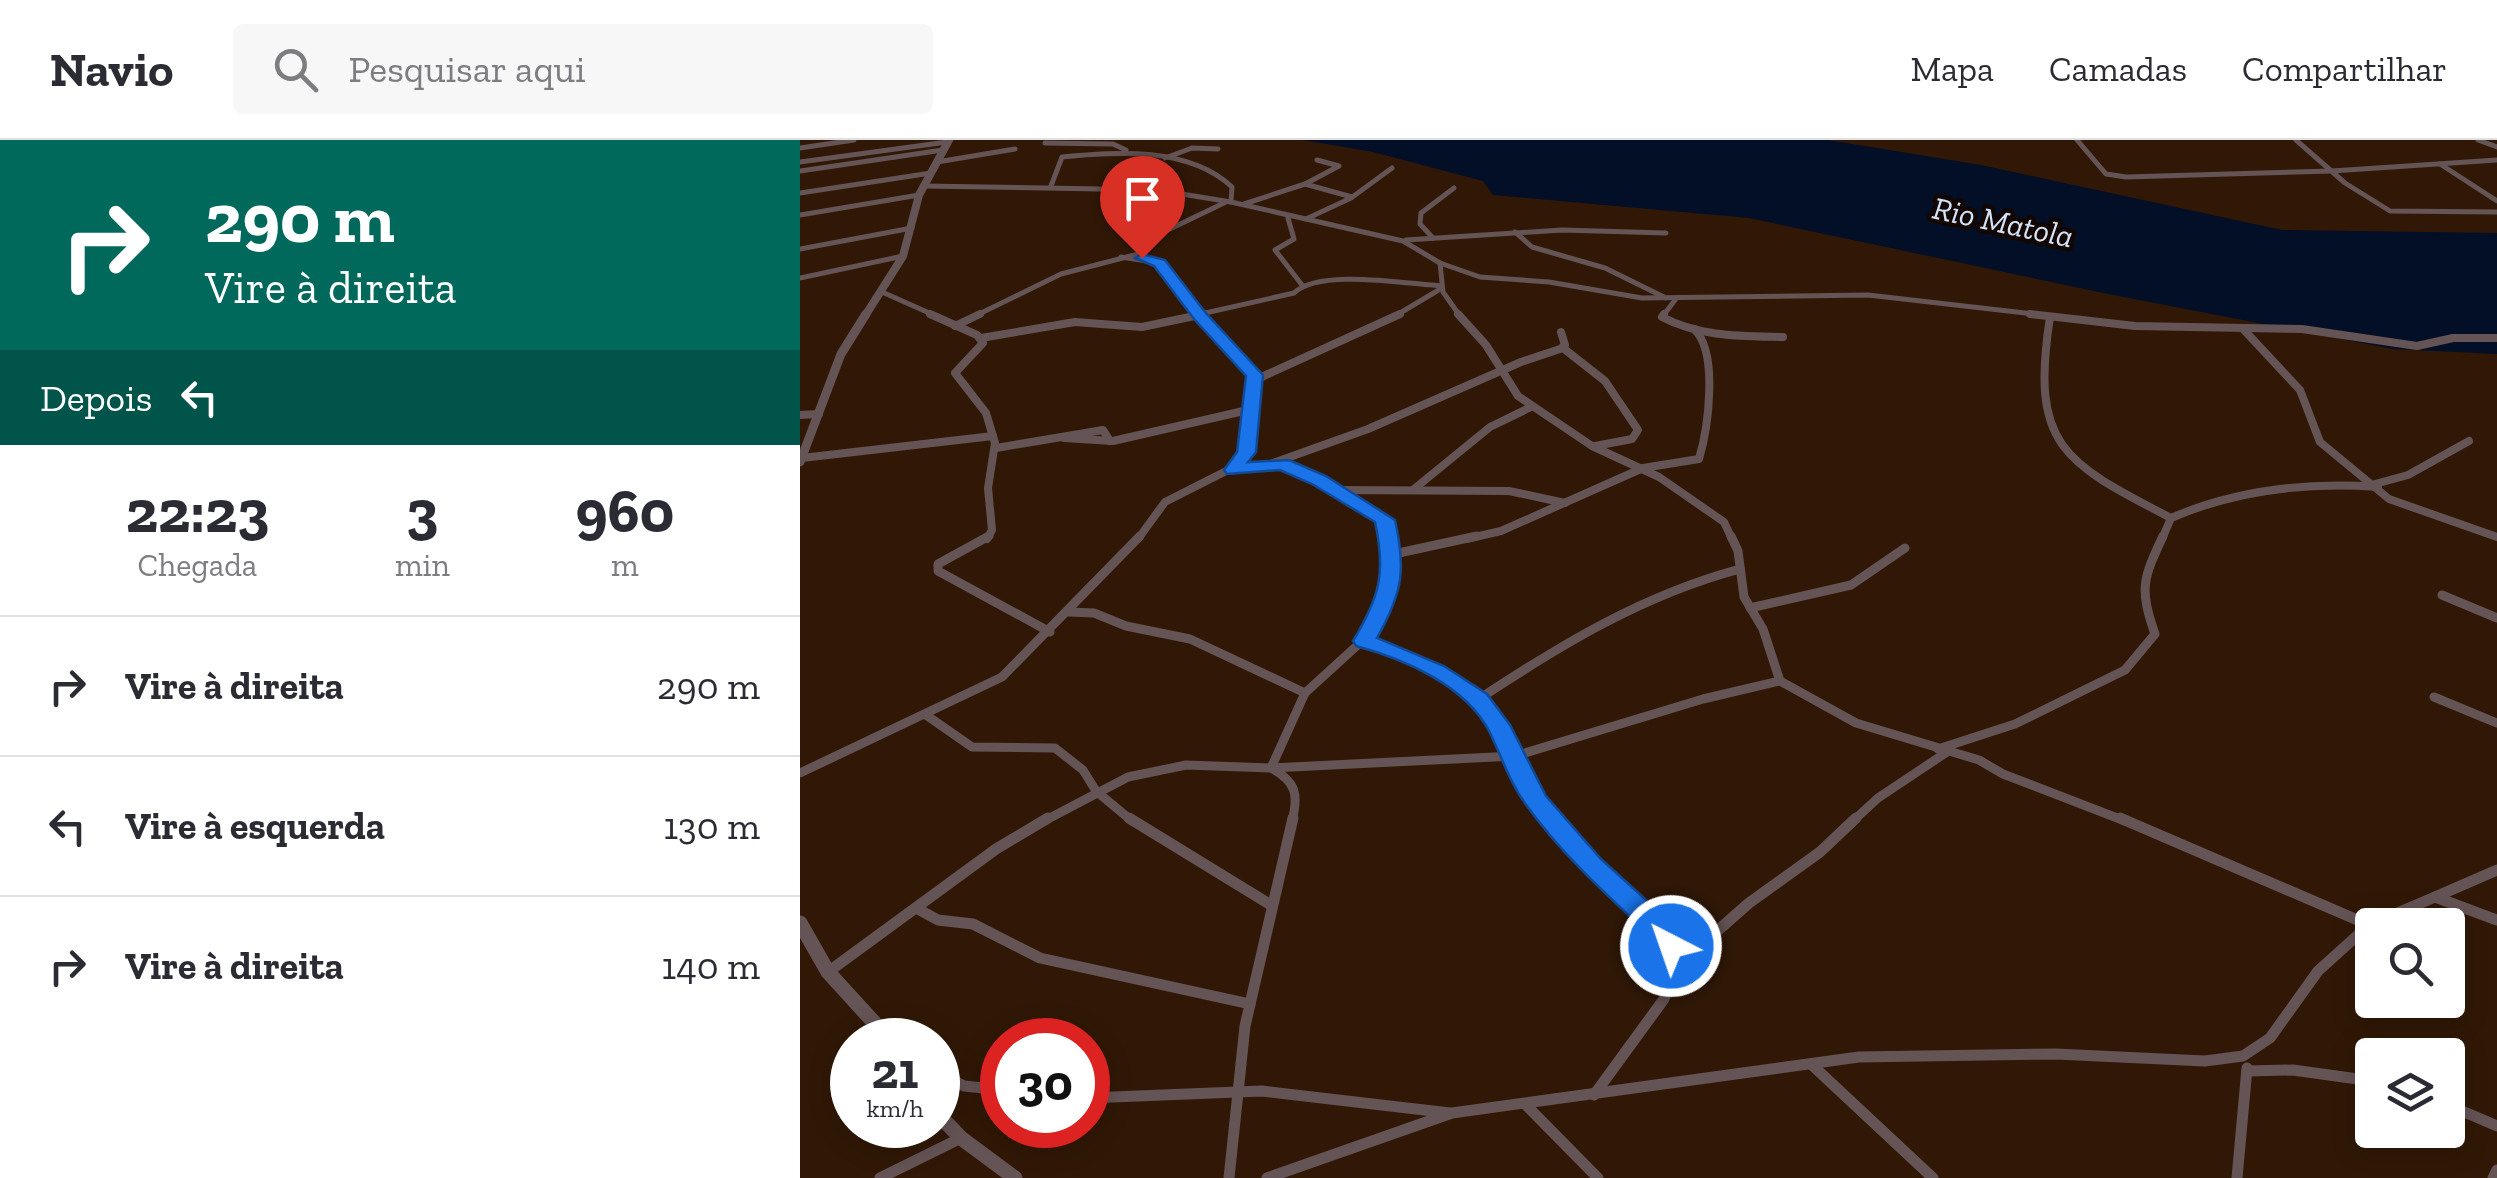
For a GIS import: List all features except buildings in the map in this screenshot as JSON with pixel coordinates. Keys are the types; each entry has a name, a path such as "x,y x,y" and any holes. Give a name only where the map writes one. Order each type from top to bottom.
{"street":[{"path":"800,148 854,140"},
{"path":"891,140 896,148"},
{"path":"2076,140 2106,174 2116,176 2332,171 2497,160"},
{"path":"2296,140 2360,193 2395,212 2497,212"},
{"path":"2478,140 2497,147"},
{"path":"1045,144 1113,142 1128,151"},
{"path":"800,162 947,144"},
{"path":"947,144 919,195 903,256 841,354 801,460 993,436"},
{"path":"800,172 947,144"},
{"path":"1165,158 1192,148 1218,149"},
{"path":"937,162 1014,149"},
{"path":"1050,186 1060,158 1128,151 1227,178 1232,186 1229,202"},
{"path":"1241,205 1304,184 1340,166 1317,160"},
{"path":"2481,161 2497,171"},
{"path":"2440,164 2497,201"},
{"path":"1303,221 1352,197 1392,168"},
{"path":"800,193 931,174"},
{"path":"1304,184 1352,197"},
{"path":"924,186 1156,190 1229,202 1403,241 1515,232 1666,233"},
{"path":"1433,238 1420,224 1419,217 1423,209 1454,188"},
{"path":"800,215 919,195"},
{"path":"1140,256 1147,240 1229,202"},
{"path":"1288,218 1294,239 1275,250 1302,285"},
{"path":"800,248 912,228"},
{"path":"1515,232 1532,247 1605,268 1672,300"},
{"path":"1403,241 1440,264 1480,277 1672,300 1868,295 2134,326 2302,330 2417,346 2453,338 2497,338"},
{"path":"800,278 903,256"},
{"path":"956,326 1061,274 1121,257 1140,256 1160,263 1199,316 1254,372 1246,452 1233,470"},
{"path":"1440,264 1442,287 1452,306 1531,408 1592,446 1643,468 1724,522 1733,537 1750,608 1780,680 1856,723 1979,760 2003,774 2086,804 2355,918"},
{"path":"882,292 981,338 1075,322 1136,327 1294,294 1302,285 1340,279 1442,287"},
{"path":"1255,380 1396,316 1442,287"},
{"path":"1672,300 1662,317 1694,329 1783,338"},
{"path":"2050,317 2042,401 2054,441 2088,474 2172,518"},
{"path":"1394,554 1501,531 1643,468 1694,462 1701,456 1710,412 1710,386 1700,334 1694,329"},
{"path":"2244,330 2300,390 2320,442 2393,502 2497,537"},
{"path":"1561,332 1563,348 1605,381 1638,430 1632,440 1592,446"},
{"path":"981,338 982,346 955,372 986,413 996,448 990,460 988,488 990,534 936,567 1050,632"},
{"path":"800,773 1002,678 1130,550 1165,502 1233,470 1274,463 1368,429 1563,348"},
{"path":"1414,490 1490,427 1531,408"},
{"path":"996,448 1064,438 1110,442 1248,410"},
{"path":"800,416 818,414"},
{"path":"1594,1095 1610,1069 1644,1033 1674,970 1793,868 1820,852 1878,798 1941,751 2014,724 2133,664 2155,632 2142,597 2144,576 2172,518 2256,492 2376,486 2408,475 2469,441"},
{"path":"1271,768 1306,693 1350,648 1364,641 1380,614 1394,554 1384,520 1295,469 1274,463"},
{"path":"1335,490 1529,493 1564,503"},
{"path":"1750,608 1851,585 1905,548"},
{"path":"1479,699 1616,612 1669,589 1740,569"},
{"path":"2442,594 2497,618"},
{"path":"1068,612 1094,613 1126,626 1190,639 1306,693"},
{"path":"1364,641 1436,670 1479,699 1515,756 1535,800 1592,865 1666,933 1674,970"},
{"path":"828,972 996,849 1096,791 1142,773 1186,765 1271,768 1515,756 1703,698 1780,680"},
{"path":"2434,698 2497,723"},
{"path":"926,715 972,747 1055,748 1083,770 1096,791 1132,821 1272,905"},
{"path":"1229,1178 1236,1091 1250,1004 1298,796 1289,778 1271,768"},
{"path":"2412,908 2497,870"},
{"path":"2435,897 2497,920"},
{"path":"916,908 938,920 973,924 1040,958 1250,1004"},
{"path":"800,923 828,972 870,1018"},
{"path":"1267,1178 1452,1113 1888,1054 2056,1054 2205,1061 2243,1056 2270,1038 2318,972 2355,937"},
{"path":"1671,946 1695,951"},
{"path":"2237,1178 2248,1071 2243,1056"},
{"path":"1812,1065 1933,1178"},
{"path":"2248,1071 2268,1068 2355,1079"},
{"path":"1110,1097 1236,1091 1320,1096 1452,1113"},
{"path":"1525,1104 1598,1178"},
{"path":"2465,1113 2497,1126"},
{"path":"880,1178 961,1138 1015,1178"},
{"path":"2493,1178 2497,1170"}],"water":[{"name":"Rio Matola","path":"1303,140 1828,140 1981,165 2282,230 2497,233 2497,354 2393,349 1749,218 1493,195 1483,181 1373,152"}],"route":[{"path":"1142,258 1160,263 1199,316 1255,375 1246,452 1233,470 1282,464 1319,480 1380,516 1387,525 1394,562 1380,614 1364,641 1436,670 1479,699 1498,725 1535,800 1575,848 1666,933 1671,946"}]}
